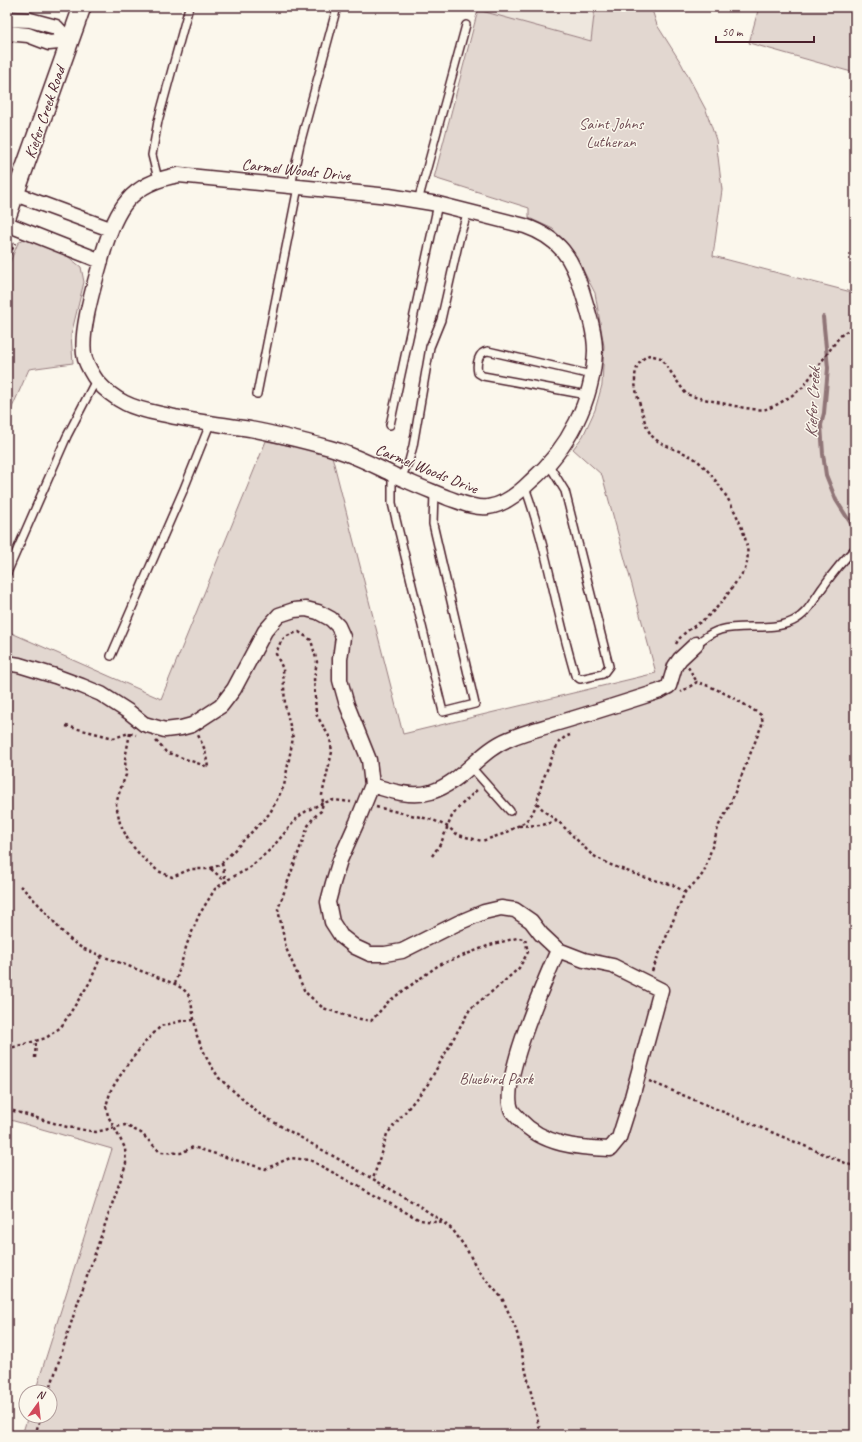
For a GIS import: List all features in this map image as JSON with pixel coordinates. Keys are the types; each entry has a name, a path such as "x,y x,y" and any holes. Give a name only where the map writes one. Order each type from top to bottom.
{"street":[{"name":"Kiefer Creek Road","path":"7,217 82,7"},
{"path":"7,19 30,20 56,27 69,41"},
{"path":"7,33 28,35 49,43 69,41"},
{"name":"Carmel Woods Drive","path":"179,175 295,186 389,196 438,204 468,211 536,230 547,235 563,249 577,274 593,328 595,350 592,374 587,396 579,417 567,439 549,465 525,487 498,504 487,508 477,507 434,492 344,452 310,442 150,412 125,403 110,393 96,380 85,359 82,338 110,229 122,206 134,193 158,179 179,175"},
{"path":"15,194 110,229"},
{"path":"7,224 101,261"},
{"path":"7,663 48,674 102,694 144,724 164,730 192,725 221,706 234,689 265,631 279,615 294,610 306,609 318,612 331,619 338,626 343,637 340,659 340,680 369,760 372,785 340,860 333,883 328,902 332,922 341,936 355,947 370,954 385,954 402,951 458,923 484,912 500,908 515,910 531,921 541,934 558,950 584,960 613,966 661,990 638,1076 619,1138 610,1149 585,1148 563,1144 542,1137 524,1124 512,1110 509,1092 517,1056 533,1010 558,950"},
{"path":"372,785 394,792 418,794 431,792 452,782 471,767 485,753 508,739 660,691 669,686 675,666 680,659 696,644"}],"lane":[{"path":"158,179 152,155 158,121 189,7"},
{"path":"257,394 295,186 300,144 337,7"},
{"path":"418,201 466,25"},
{"path":"390,425 438,204"},
{"path":"434,492 433,524 475,704 443,712 392,503 396,476 409,461 413,446 430,347 441,320 460,236 468,211"},
{"path":"587,396 483,376 478,373 477,369 480,354 488,351 592,374"},
{"path":"7,573 67,436 96,380"},
{"path":"111,656 183,491 210,424"},
{"path":"525,487 536,516 564,639 575,675 580,678 603,674 609,666 565,491 549,465"},
{"path":"696,644 720,630 764,627 794,621 806,613 823,587 855,549"},
{"path":"471,767 510,811"}],"path":[{"path":"7,261 15,243"},
{"path":"647,983 685,892 704,872 719,825 729,807 763,722 761,715 737,700 697,682 688,668 676,655 675,650 679,638 716,609 729,593 746,566 748,546 736,512 709,474 697,460 687,454 674,450 651,435 636,395 634,381 636,370 642,358 649,355 661,358 686,394 752,409 765,409 798,392 840,336 855,326"},
{"path":"677,695 697,682"},
{"path":"154,740 166,752 208,767 205,750 192,725"},
{"path":"66,726 114,738 129,733 143,738"},
{"path":"175,984 199,915 216,889 248,868 271,849 298,817 308,810 334,800 345,800 433,820 448,827 458,835 482,841 503,834 519,826 532,814 537,804 542,782 559,742 565,736 572,734"},
{"path":"432,856 441,843 452,816 460,806 485,782"},
{"path":"537,804 545,812 558,820 592,855 611,865 643,877 673,885 685,892"},
{"path":"519,826 542,825 558,820"},
{"path":"222,863 226,882"},
{"path":"211,868 226,882"},
{"path":"20,886 64,935 84,949 175,984 188,994 191,1002 197,1036 208,1061 219,1078 258,1114 413,1202 453,1230 467,1250 479,1272 502,1298 516,1329 541,1435"},
{"path":"7,1049 46,1038 61,1027 90,982 101,956"},
{"path":"52,1384 126,1164 125,1148 108,1116 106,1106 111,1090 127,1065 147,1040 161,1026 181,1021 194,1020"},
{"path":"35,1058 36,1041"},
{"path":"638,1076 855,1167"},
{"path":"7,1109 67,1127 96,1132 125,1125 141,1133 160,1152 181,1153 193,1147 265,1169 290,1158 310,1160 420,1220 444,1223"},
{"path":"35,1435 38,1424"}],"shaded area":[{"path":"465,7 595,7 591,41"}],"green space":[{"name":"Bluebird Park","path":"595,7 651,7 657,25 681,63 706,110 716,140 722,190 713,256 855,293 855,1435 22,1435 25,1424 58,1424 58,1384 38,1384 112,1149 7,1119 7,631 161,699 266,441 303,448 332,456 403,734 656,673 602,475 573,449 583,436 595,410 602,385 604,346 595,293 573,251 553,229 529,218 529,208 434,178 478,10 591,41"},
{"path":"759,7 855,7 855,73 749,43"},
{"path":"25,238 66,255 81,267 84,282 71,335 73,363 29,369 7,419 7,269 18,243"}],"waterway":[{"name":"Kiefer Creek","path":"823,317 828,368 824,413 821,425 826,475 836,500 855,530"}],"park label":[{"name":"Saint Johns Lutheran","path":"611,132"}]}
